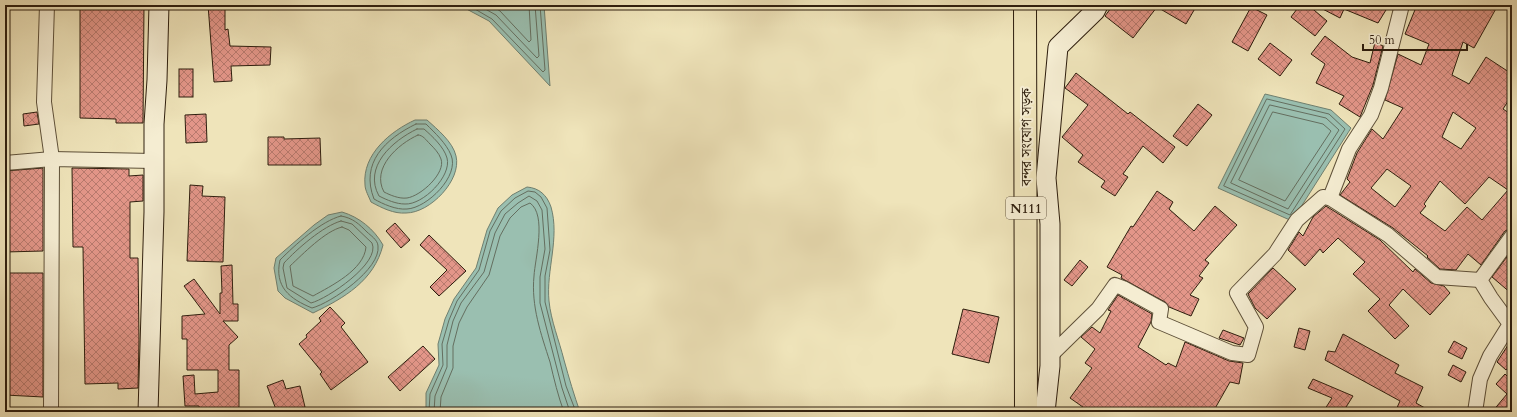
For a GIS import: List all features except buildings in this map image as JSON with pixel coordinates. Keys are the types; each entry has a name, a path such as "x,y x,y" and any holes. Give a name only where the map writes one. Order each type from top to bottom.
{"highway":[{"name":"বন্দর সংযোগ সড়ক","path":"1026,5 1026,412"}],"street":[{"path":"47,5 44,102 52,159 52,412"},
{"path":"148,412 154,212 153,161 159,5"},
{"path":"1045,412 1050,357 1050,224 1046,178 1058,47 1095,11 1098,5"},
{"path":"1330,198 1350,149 1370,114 1381,88 1402,5"},
{"path":"5,162 52,159 153,161"},
{"path":"1050,357 1098,309 1115,285 1161,309 1159,322 1232,353 1248,355 1256,327 1237,293 1275,254 1296,220 1323,197 1330,198 1388,235 1437,277 1480,280"},
{"path":"1480,280 1512,236"},
{"path":"1475,412 1480,380 1490,356 1510,324 1480,280"}],"water":[{"path":"459,5 544,5 550,86 489,21"},
{"path":"1265,94 1331,110 1351,128 1292,221 1218,188"},
{"path":"415,120 427,120 444,136 452,146 456,156 457,165 449,185 434,201 415,212 397,213 371,202 365,187 365,174 368,163 380,145 397,130"},
{"path":"527,187 542,193 551,207 554,242 549,278 549,301 553,323 580,412 426,412 426,393 439,365 438,344 445,319 454,299 476,268 487,230 498,208 512,195"},
{"path":"342,212 366,224 383,245 379,258 373,269 356,287 336,301 313,313 285,298 278,291 274,268 276,258 314,225 328,215"}]}
